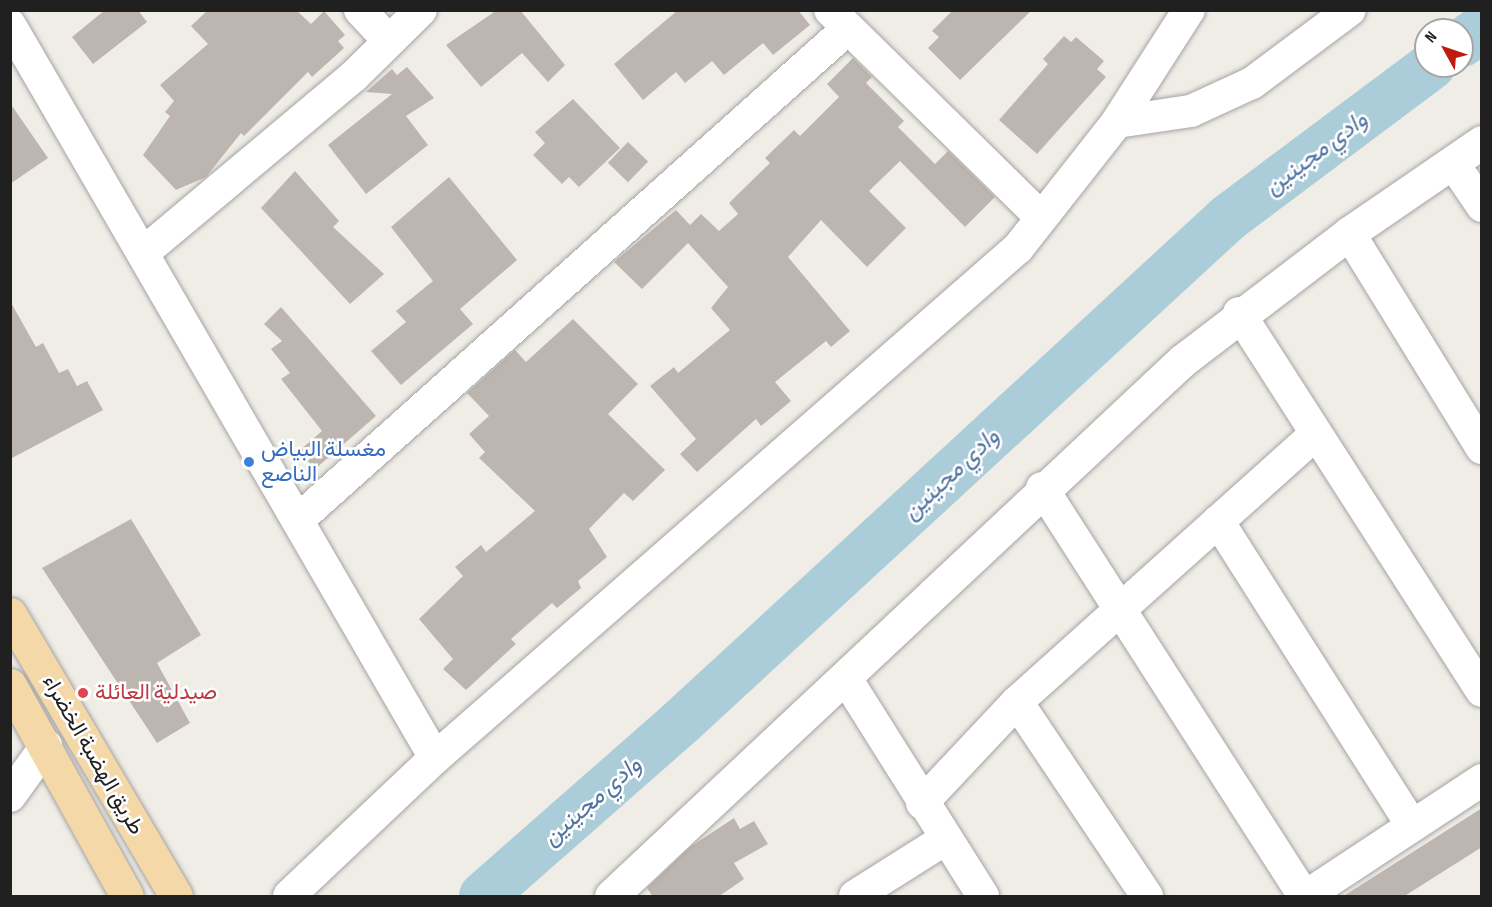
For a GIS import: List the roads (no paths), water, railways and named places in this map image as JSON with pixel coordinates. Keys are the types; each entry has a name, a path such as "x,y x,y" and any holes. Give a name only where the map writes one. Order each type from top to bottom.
{"main road":[{"name":"طريق الهضبة الخضراء","path":"10,614 24,668 176,897"},
{"name":"طريق الهضبة الخضراء","path":"10,685 46,746 127,897"}],"street":[{"path":"360,10 390,41"},
{"path":"142,252 390,41 421,10"},
{"path":"289,897 435,758 1018,248 1118,122 1189,10"},
{"path":"1118,122 1191,111 1252,83 1350,10"},
{"path":"298,520 838,20 1041,217"},
{"path":"14,40 142,252 435,758"},
{"path":"611,897 847,680 1041,488 1239,313 1349,233 1482,142"},
{"path":"1453,163 1482,206"},
{"path":"1349,233 1482,448"},
{"path":"1239,313 1313,436 1482,691"},
{"path":"922,803 1017,702 1313,436"},
{"path":"1041,488 1122,609 1305,897 1411,824 1482,780"},
{"path":"1218,521 1411,824"},
{"path":"847,680 944,840 983,897"},
{"path":"1017,702 1147,897"},
{"path":"10,796 46,746"},
{"path":"855,897 944,840"}],"waterway":[{"name":"وادي مجينين","path":"1474,34 1482,28"},
{"name":"وادي مجينين","path":"483,896 681,722 1228,218 1415,78"}],"place":[{"name":"مغسلة البياض الناصع","path":"249,462"},
{"name":"صيدلية العائلة","path":"83,693"}]}
